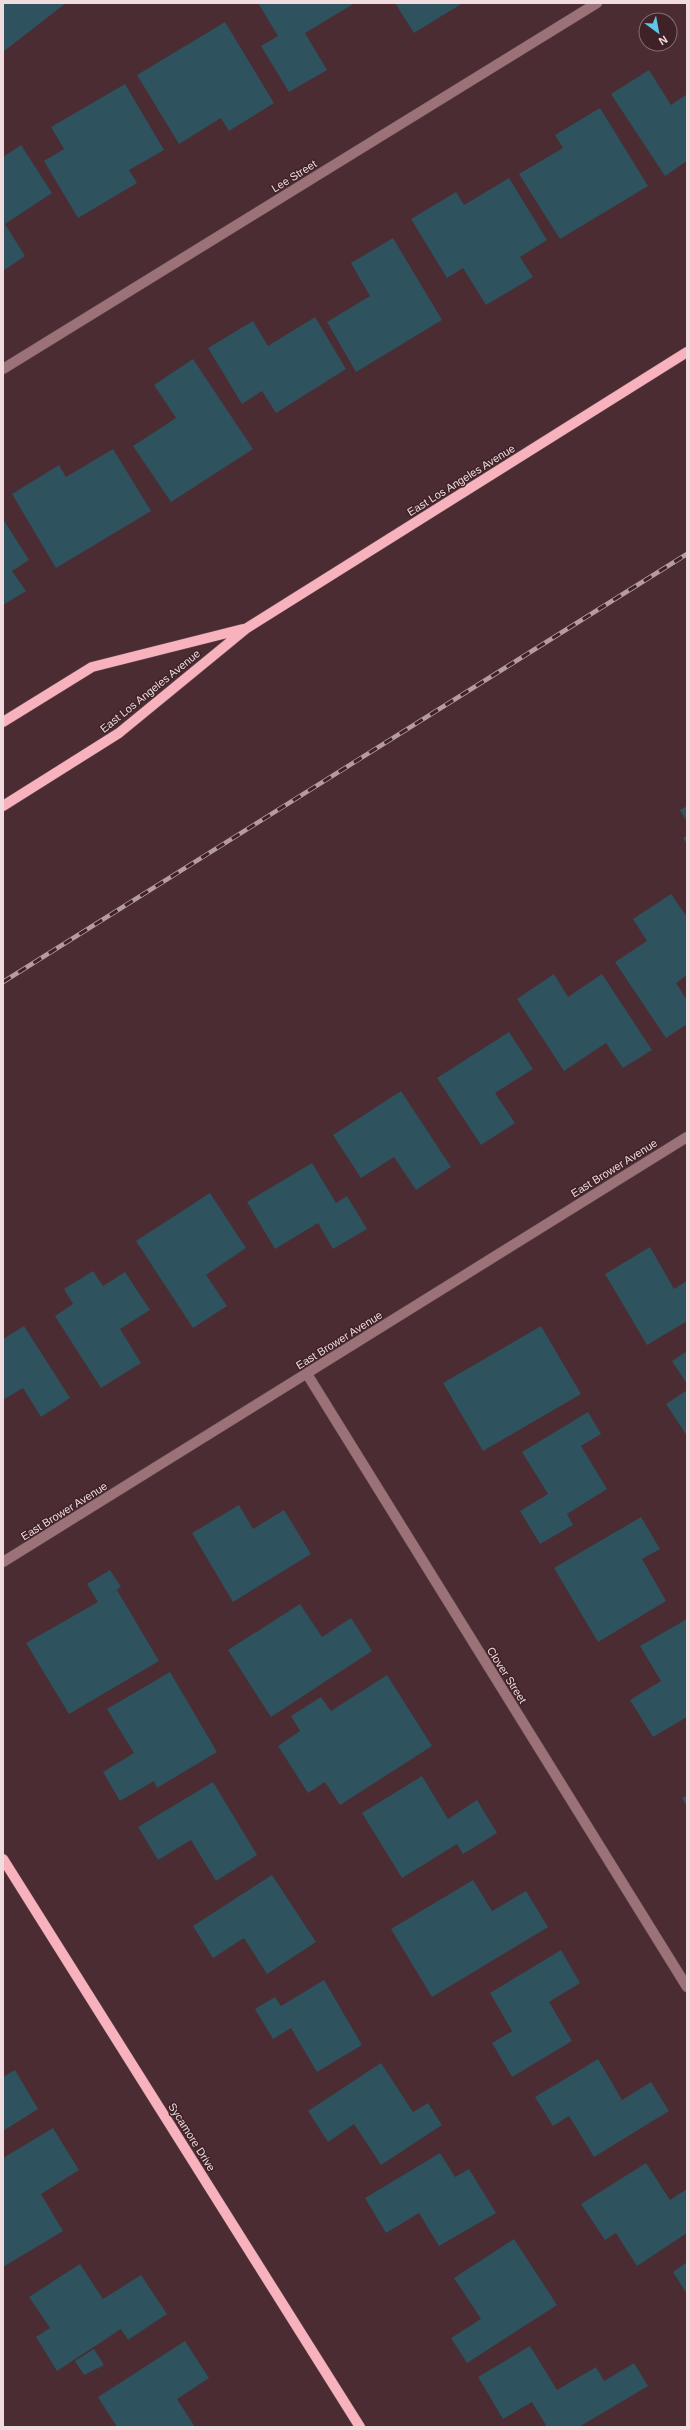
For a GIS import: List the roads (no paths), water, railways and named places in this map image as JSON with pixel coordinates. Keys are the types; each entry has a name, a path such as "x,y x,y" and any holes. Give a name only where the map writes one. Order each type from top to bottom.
{"main road":[{"name":"East Los Angeles Avenue","path":"3,806 119,733 247,628 687,352"},
{"name":"East Los Angeles Avenue","path":"3,722 92,667 247,628"},
{"name":"Sycamore Drive","path":"3,1859 360,2427"}],"street":[{"name":"Lee Street","path":"3,369 597,3"},
{"name":"East Brower Avenue","path":"3,1562 687,1137"},
{"name":"Clover Street","path":"307,1374 687,1987"}],"railway":[{"path":"3,982 687,554"}]}
